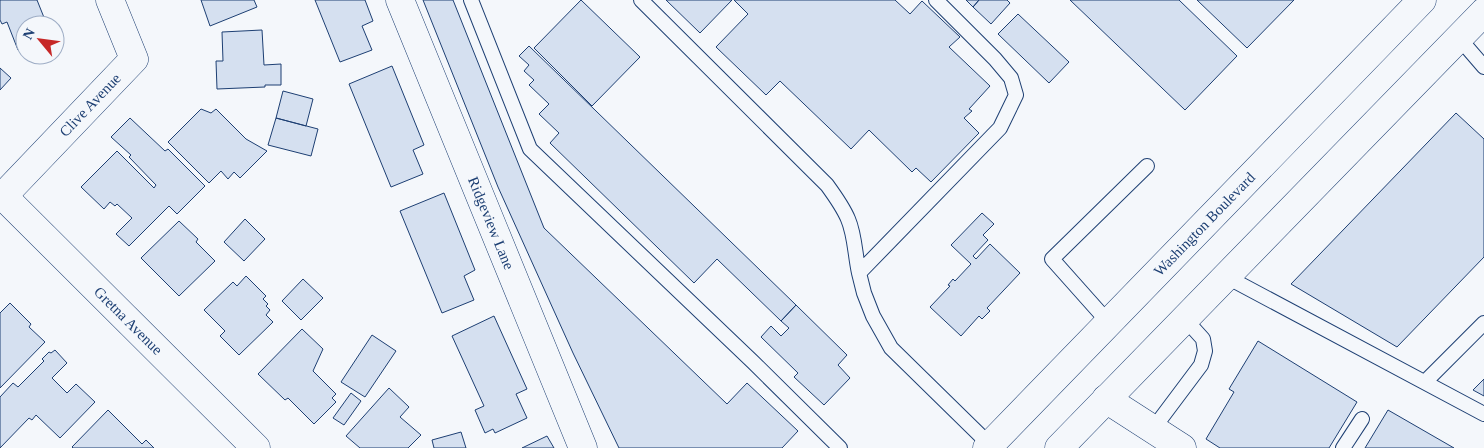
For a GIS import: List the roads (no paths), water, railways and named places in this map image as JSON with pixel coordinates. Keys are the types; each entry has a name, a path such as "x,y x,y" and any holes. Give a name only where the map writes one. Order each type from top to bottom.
{"main road":[{"name":"Clive Avenue","path":"1,194 134,59 110,0"},
{"name":"Ridgeview Lane","path":"400,0 583,448"},
{"name":"Washington Boulevard","path":"988,447 1422,0"},
{"path":"1059,448 1484,12"},
{"name":"Gretna Avenue","path":"1,194 256,448"},
{"path":"1106,399 1182,448"}],"lane":[{"path":"471,0 530,149 746,355 838,447"},
{"path":"642,0 827,186 848,219 864,293 873,316 891,348 988,447"},
{"path":"859,273 1000,128 1016,95 1011,78 995,58 936,0"},
{"path":"1459,38 1484,67"},
{"path":"1109,323 1052,259 1147,166"},
{"path":"1227,276 1484,414"},
{"path":"1152,429 1201,365 1205,351 1203,339 1186,319"},
{"path":"1424,382 1484,323"},
{"path":"1343,448 1362,419"}]}
